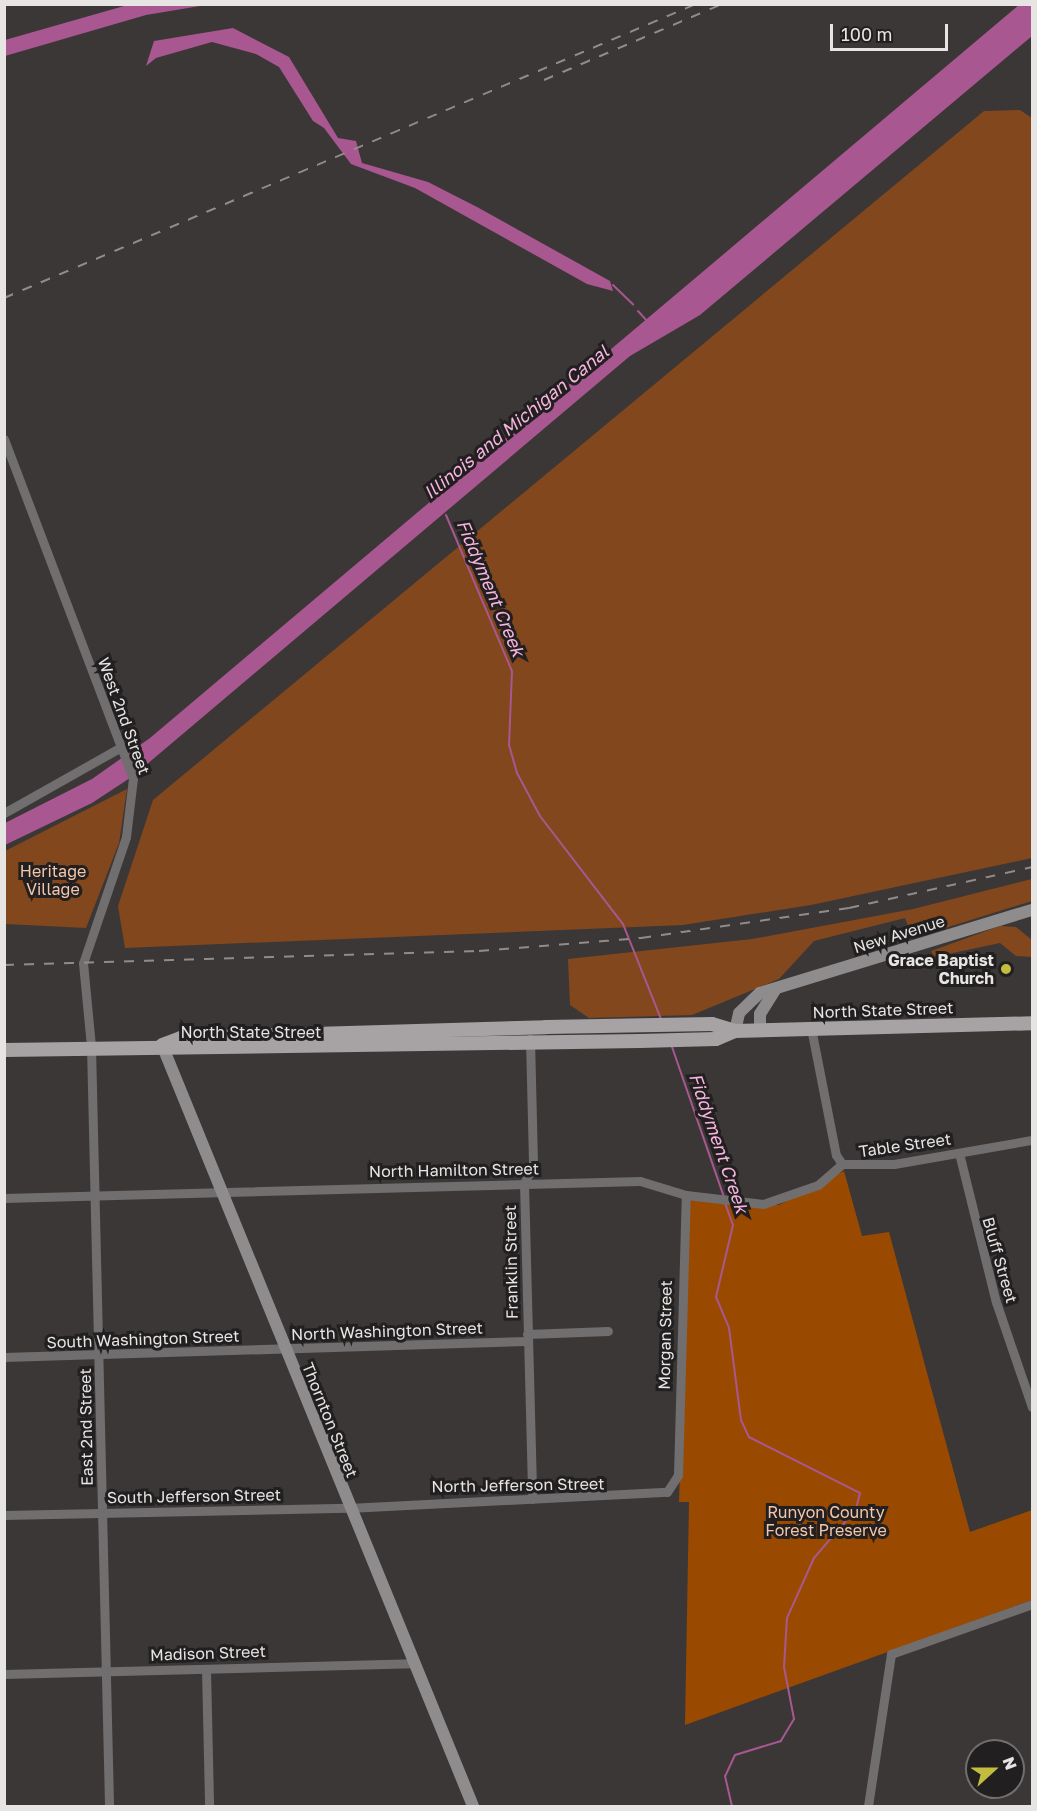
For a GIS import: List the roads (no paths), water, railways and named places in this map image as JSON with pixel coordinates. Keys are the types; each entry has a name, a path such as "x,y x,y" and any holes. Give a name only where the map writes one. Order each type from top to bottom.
{"main road":[{"name":"North State Street","path":"162,1045 182,1038 529,1027 693,1023 735,1031 760,1031 1032,1023"},
{"name":"North State Street","path":"162,1045 183,1051 640,1041 699,1039 735,1031"},
{"path":"4,1050 162,1045"}],"street":[{"name":"West 2nd Street","path":"4,439 133,778 126,837 83,963 91,1046"},
{"path":"4,813 122,747"},
{"name":"New Avenue","path":"735,1031 747,1001 775,990 1032,910"},
{"path":"760,1031 760,1014 775,990"},
{"name":"Franklin Street","path":"529,1027 533,1166 525,1183 532,1499"},
{"path":"811,1029 842,1164"},
{"name":"Thornton Street","path":"162,1045 283,1349 473,1806"},
{"name":"East 2nd Street","path":"91,1046 109,1806"},
{"name":"Table Street","path":"686,1195 739,1203 783,1200 832,1177 842,1164 894,1164 1032,1140"},
{"name":"Bluff Street","path":"958,1153 996,1302 1032,1407"},
{"name":"North Hamilton Street","path":"4,1198 640,1181 686,1195"},
{"name":"Morgan Street","path":"678,1475 686,1195"},
{"name":"North Washington Street","path":"283,1349 608,1331"},
{"name":"South Washington Street","path":"4,1357 99,1357 283,1349"},
{"name":"North Jefferson Street","path":"348,1508 532,1499 648,1497 668,1492 678,1475"},
{"name":"South Jefferson Street","path":"4,1515 348,1508"},
{"path":"868,1806 891,1654 1032,1604"},
{"name":"Madison Street","path":"4,1674 412,1663"},
{"path":"206,1669 209,1806"}],"waterway":[{"path":"613,285 633,304"},
{"path":"638,311 646,320"},
{"name":"Fiddyment Creek","path":"446,515 512,671 509,745 517,773 540,816 623,924 661,1019"},
{"name":"Fiddyment Creek","path":"671,1044 724,1197"},
{"name":"Fiddyment Creek","path":"725,1203 733,1225 716,1297 729,1328 741,1420 749,1437 860,1493 856,1509 814,1558 787,1618 784,1667 794,1719 781,1741 735,1755 725,1776 732,1806"}],"railway":[{"path":"4,298 696,4"},
{"path":"544,80 722,4"},
{"path":"4,965 479,951 641,938 849,908 1032,867"}],"place":[{"name":"Grace Baptist Church","path":"1006,969"}],"water label":[{"name":"Illinois and Michigan Canal","path":"516,422"}],"park label":[{"name":"Heritage Village","path":"53,880"},
{"name":"Runyon County Forest Preserve","path":"826,1521"}]}
